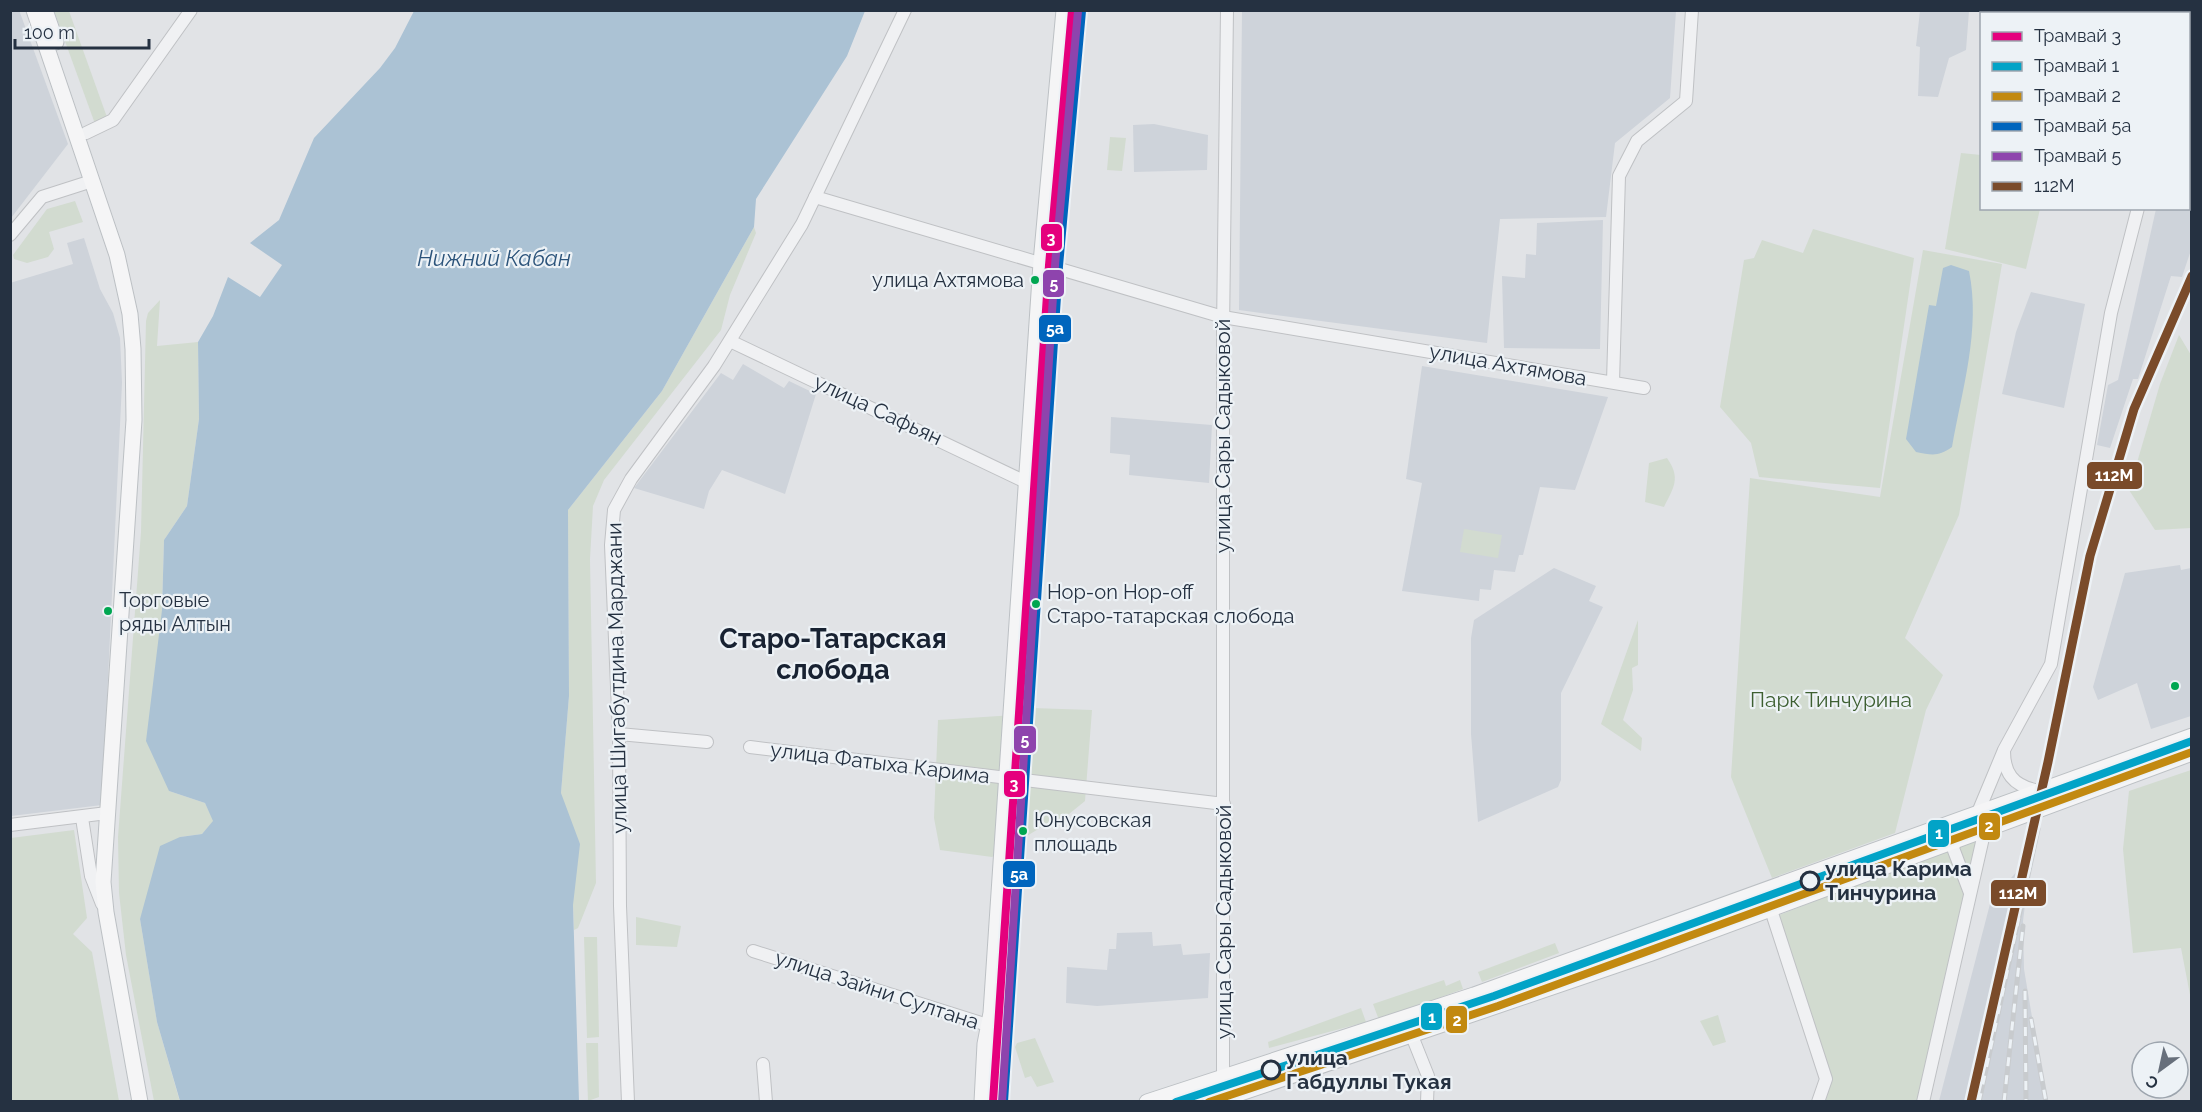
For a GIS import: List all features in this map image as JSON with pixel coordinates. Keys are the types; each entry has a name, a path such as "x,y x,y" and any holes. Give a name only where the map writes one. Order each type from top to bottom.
{"main road":[{"path":"34,10 125,285 130,314 135,383 103,882 106,912 140,1101"},
{"path":"45,10 126,251 138,308 143,405 113,897 149,1101"},
{"path":"982,1101 995,1027 1064,10"},
{"path":"1047,264 1077,10"},
{"path":"1147,1101 1474,994 2035,790 2192,736"},
{"path":"1223,1077 1221,1100 1648,954 1770,907 2192,753"},
{"path":"1980,810 1985,829"},
{"path":"1956,840 1980,810"},
{"path":"1763,889 1770,907"},
{"path":"995,1027 1004,1041 1000,1101"}],"street":[{"path":"87,133 113,120 191,10"},
{"name":"улица Шигабутдина Марджани","path":"628,1101 620,906 619,734 611,545 614,510 631,479 730,341 802,224 905,10"},
{"name":"улица Сары Садыковой","path":"1223,1077 1223,317 1227,10"},
{"path":"1613,382 1619,176 1638,141 1686,101 1692,10"},
{"path":"10,235 42,197 92,181"},
{"name":"улица Ахтямова","path":"815,197 1223,317 1644,388"},
{"path":"1980,810 2004,750 2051,664 2111,313 2137,210"},
{"name":"улица Сафьян","path":"730,341 1033,485"},
{"path":"619,734 707,742"},
{"name":"улица Фатыха Карима","path":"750,747 1224,804"},
{"path":"2004,750 2004,764 2009,776 2018,785 2035,790"},
{"path":"10,825 82,818 107,813"},
{"path":"82,818 91,876 106,912"},
{"path":"1923,1101 1985,829"},
{"path":"1956,840 1953,848 1970,893"},
{"path":"1770,907 1826,1079 1818,1101"},
{"name":"улица Зайни Султана","path":"753,951 995,1027"},
{"path":"1412,1036 1428,1076 1427,1101"},
{"path":"763,1064 766,1101"}],"shaded area":[{"path":"19,10 68,144 11,218 10,11"},
{"path":"1242,11 1676,11 1670,98 1615,143 1606,217 1500,219 1487,343 1239,310"},
{"path":"1920,11 1969,11 1966,50 1949,58 1938,97 1918,96 1920,47 1916,46"},
{"path":"1154,124 1208,135 1207,170 1134,172 1133,125"},
{"path":"2190,178 2192,179 2191,250 2182,277 2171,276 2138,379 2133,379 2110,448 2097,445 2108,385 2118,380 2156,210 2190,210"},
{"path":"1603,220 1600,349 1504,348 1502,276 1525,278 1526,254 1536,255 1537,223"},
{"path":"84,238 100,289 113,313 120,338 122,383 102,805 11,816 10,283 73,264 67,243"},
{"path":"2031,292 2085,304 2064,408 2002,394 2016,332"},
{"path":"743,364 784,388 789,381 816,394 785,494 722,470 709,491 704,509 634,488 721,373 733,380"},
{"path":"1422,366 1608,397 1575,490 1540,487 1523,555 1519,555 1515,572 1494,570 1491,590 1480,589 1479,601 1402,591 1422,483 1406,479"},
{"path":"1111,417 1212,425 1209,483 1129,475 1130,455 1110,453"},
{"path":"2180,565 2181,570 2191,568 2191,716 2151,729 2137,683 2098,700 2093,687 2125,573"},
{"path":"1554,568 1596,586 1589,601 1603,607 1561,693 1561,780 1558,787 1478,822 1471,734 1471,638 1474,620"},
{"path":"2031,856 2023,921 2024,969 2046,1101 1939,1101 1991,900"},
{"path":"1152,932 1153,946 1181,944 1183,955 1210,953 1208,998 1097,1006 1066,1003 1067,967 1107,970 1109,949 1116,949 1117,933"}],"green space":[{"path":"54,11 69,11 108,120 100,123 94,121"},
{"path":"1110,137 1126,138 1122,171 1107,170"},
{"path":"1961,153 1980,155 1980,210 2040,210 2026,269 1945,249"},
{"path":"75,201 83,222 49,232 54,249 48,257 27,263 14,259 13,255 47,209"},
{"path":"754,227 756,233 730,295 721,330 604,480 593,506 590,559 596,883 578,928 574,930 561,793 569,696 568,510 662,391"},
{"path":"1813,229 1914,258 1880,488 1759,477 1751,443 1720,407 1744,260 1754,258 1762,240 1803,253"},
{"name":"Парк Тинчурина","path":"1923,250 2002,264 1959,515 1905,638 1943,675 1926,710 1895,833 1772,878 1731,777 1750,478 1880,497"},
{"path":"160,300 157,346 198,342 199,419 187,506 164,540 162,610 169,791 205,803 214,821 202,834 180,837 140,919 157,1022 180,1102 154,1101 126,955 119,893 118,837 141,532 146,321 148,313"},
{"path":"2179,335 2191,355 2191,528 2155,530 2129,490 2160,384"},
{"path":"1667,458 1675,477 1668,500 1664,507 1645,502 1649,463"},
{"path":"1464,529 1502,535 1498,558 1460,552"},
{"path":"1638,620 1638,665 1632,668 1633,690 1623,720 1642,738 1641,751 1601,724"},
{"name":"Юнусовская площадь","path":"1032,708 1092,710 1085,801 1058,823 1050,822 992,857 940,850 934,818 938,720 1031,714"},
{"path":"2192,770 2191,1000 2181,948 2133,953 2123,849 2129,791"},
{"path":"74,830 87,918 73,934 92,952 119,1101 11,1101 11,838"},
{"path":"1979,837 1919,1101 1823,1101 1832,1077 1777,916"},
{"path":"636,917 681,926 677,947 636,945"},
{"path":"584,937 597,937 599,1037 587,1038"},
{"path":"1555,943 1559,953 1482,982 1478,972"},
{"path":"1444,980 1446,986 1460,980 1463,989 1379,1020 1373,1004"},
{"path":"1361,1008 1366,1022 1269,1048 1268,1042"},
{"path":"1718,1015 1726,1042 1713,1046 1700,1021"},
{"path":"1035,1038 1054,1082 1037,1087 1031,1076 1025,1078 1015,1047 1017,1043"},
{"path":"586,1043 598,1043 599,1097 588,1101"}],"water":[{"name":"Нижний Кабан","path":"414,11 865,11 847,56 756,199 754,227 662,391 568,510 569,696 561,793 580,844 573,905 579,1101 180,1101 157,1022 140,919 160,846 180,837 202,834 213,821 205,803 169,791 146,741 162,610 164,540 187,506 199,419 198,342 213,316 228,277 260,297 282,265 250,243 279,220 314,138 380,68 395,48"},
{"path":"1951,265 1969,271 1973,315 1972,337 1952,447 1939,454 1926,454 1916,452 1906,439 1929,305 1936,306 1943,268"}],"railway":[{"path":"1979,1102 2038,829"},
{"path":"2004,1102 2023,926"},
{"path":"2025,991 2026,1102"},
{"path":"2031,1019 2046,1102"}],"tram line":[{"name":"3","path":"993,1102 1049,265 1072,10"},
{"name":"5","path":"1002,1102 1055,265 1078,11"},
{"name":"5а","path":"1004,1102 1059,266 1082,11"},
{"name":"1","path":"1176,1102 1494,996 2192,741"},
{"name":"2","path":"1209,1102 1498,1006 2192,752"}],"transit line":[{"name":"112М","path":"1971,1102 2048,762 2090,556 2134,409 2192,276"}],"place":[{"name":"улица Ахтямова","path":"1035,280"},
{"name":"Hop-on Hop-off Старо-татарская слобода","path":"1036,604"},
{"name":"Торговые ряды Алтын","path":"108,611"},
{"name":"Юнусовская площадь","path":"1023,831"},
{"name":"улица Карима Тинчурина","path":"1810,881"},
{"name":"улица Габдуллы Тукая","path":"1271,1070"}],"district":[{"name":"Старо-Татарская слобода","path":"833,654"}]}
